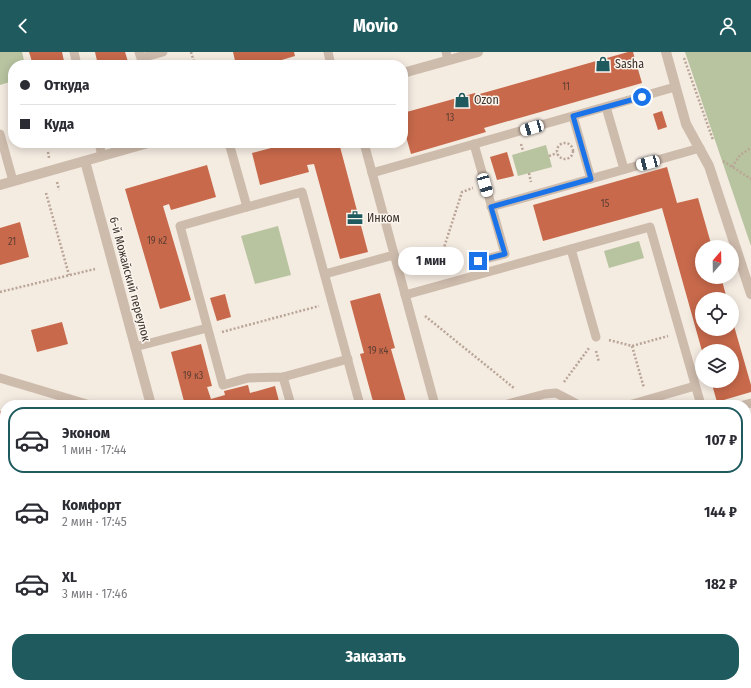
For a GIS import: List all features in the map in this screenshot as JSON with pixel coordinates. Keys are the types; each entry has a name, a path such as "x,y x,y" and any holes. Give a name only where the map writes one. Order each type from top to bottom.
{"street":[{"path":"408,71 447,56 478,52"},
{"path":"666,52 686,124 709,166 751,294"},
{"path":"0,184 130,148"},
{"name":"6-й Можайский переулок","path":"86,160 150,400"}],"lane":[{"path":"139,52 141,58 163,52"},
{"path":"372,173 675,87"},
{"path":"606,106 624,169"},
{"path":"573,116 591,179"},
{"path":"0,134 13,181"},
{"path":"474,144 505,254 478,261"},
{"path":"100,148 102,156"},
{"path":"230,148 247,207"},
{"path":"365,148 434,400"},
{"path":"491,207 700,148"},
{"path":"348,359 283,377 248,378 223,385 180,226 302,192 348,359 359,400"},
{"path":"406,298 443,285 650,227 695,386 648,400"},
{"path":"571,249 594,340"},
{"path":"324,274 394,255"},
{"path":"135,347 208,331"},
{"path":"283,377 290,400"},
{"path":"0,378 73,400"},
{"path":"696,388 699,400"},
{"path":"520,400 556,393 569,400"}],"path":[{"path":"562,144 567,144 572,149 572,153 567,159 563,159 557,153 557,149 562,144"},
{"path":"732,167 740,155 751,148"},
{"path":"549,156 557,153"},
{"path":"719,158 751,179"},
{"path":"443,285 438,266 462,192 485,185"},
{"path":"46,193 69,275"},
{"path":"0,292 95,269"},
{"path":"406,298 527,398"},
{"path":"208,331 332,302"},
{"path":"556,393 594,340 632,346 680,332"},
{"path":"632,346 648,400"}],"green space":[{"path":"0,52 22,52 24,60 8,60 8,83 0,85"},
{"path":"685,52 751,52 751,246"},
{"path":"546,145 552,167 518,176 512,155"},
{"path":"278,226 291,275 255,284 241,236"},
{"path":"639,241 644,258 609,268 604,251"}],"building":[{"path":"29,52 62,52 64,60 31,60"},
{"path":"95,52 125,52 127,60 97,60"},
{"path":"233,52 294,52 295,56 282,60 235,60"},
{"path":"628,52 633,52 642,83 484,128 486,132 411,154 408,144 408,112 475,93 476,95"},
{"path":"662,111 667,127 658,130 653,114"},
{"path":"271,148 340,148 368,252 340,259 314,164 307,165 309,172 260,185 252,153"},
{"path":"507,152 514,176 497,180 490,157"},
{"path":"207,165 216,197 171,210 169,204 163,206 191,300 160,309 125,189"},
{"path":"667,167 677,203 698,198 710,240 695,240 695,284 723,284 725,292 695,292 695,326 662,208 543,241 533,205"},
{"path":"20,222 29,257 0,265 0,228"},
{"path":"380,293 395,348 391,349 406,400 373,400 360,354 364,353 350,301"},
{"path":"225,294 231,317 217,321 210,298"},
{"path":"62,322 68,344 37,352 31,330"},
{"path":"698,336 737,336 751,385 751,392 724,400 716,400 713,388 739,388 739,344 700,344"},
{"path":"201,344 212,386 207,387 211,399 225,395 224,391 248,385 250,393 275,386 279,400 184,400 171,352"}],"place":[{"name":"Sasha","path":"603,64"},
{"name":"Ozon","path":"462,100"},
{"name":"Инком","path":"355,218"}],"route":[{"path":"478,261 505,254 491,207 591,179 573,116 642,97"}]}
